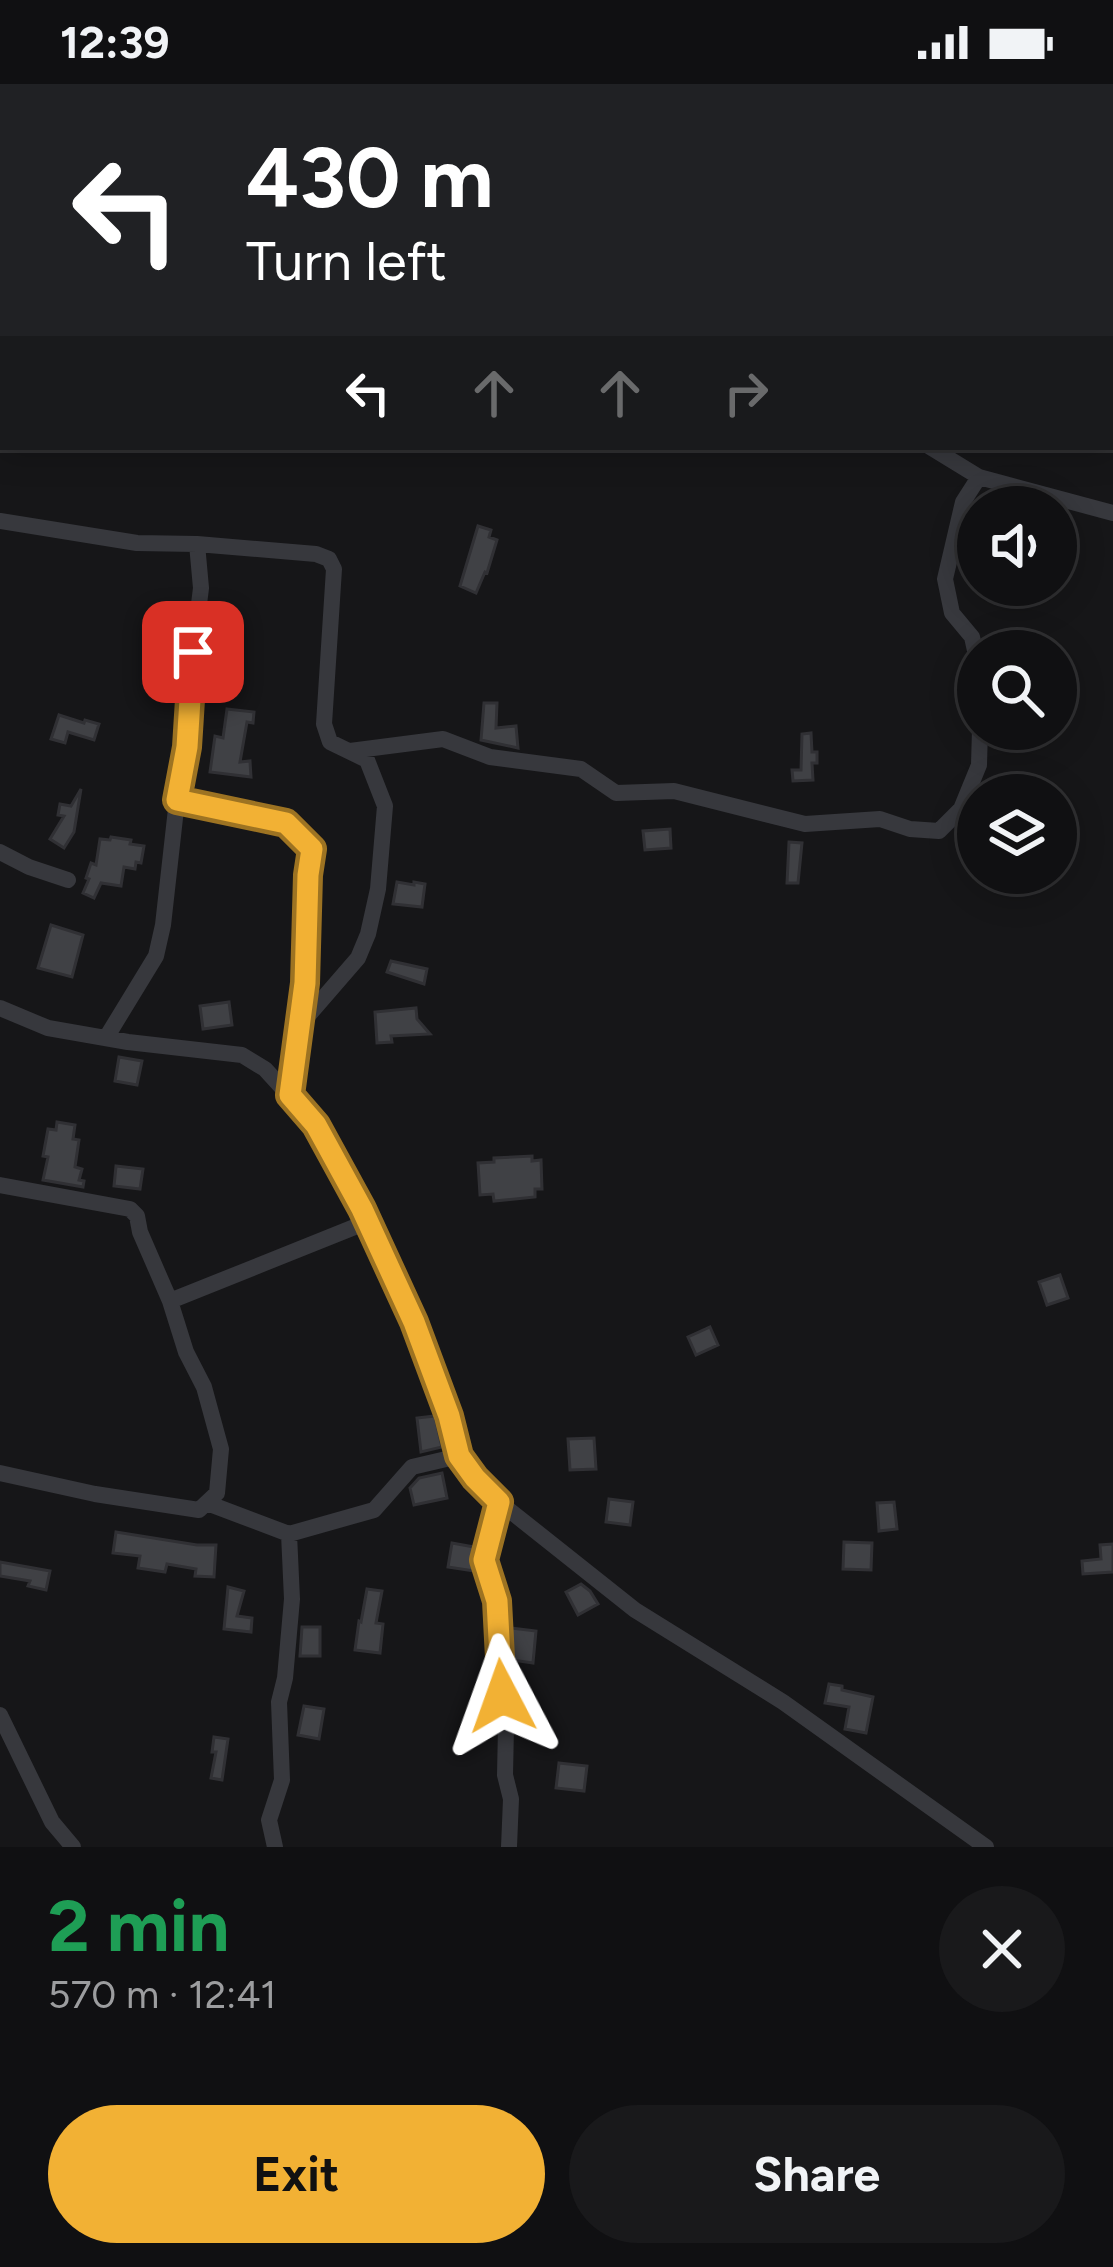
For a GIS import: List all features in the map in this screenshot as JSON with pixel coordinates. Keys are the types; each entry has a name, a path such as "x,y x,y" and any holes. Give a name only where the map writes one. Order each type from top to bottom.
{"street":[{"path":"935,450 979,477 1113,514"},
{"path":"966,630 952,613 945,579 963,502 979,477"},
{"path":"0,521 137,543 197,544 329,559 334,569 324,724 330,742 368,760 385,806 378,889 368,934 358,958 300,1025"},
{"path":"106,1038 156,956 163,925 187,747 201,588 197,544"},
{"path":"349,752 443,740 490,757 581,769 616,793 674,791 806,824 880,819 910,829 939,831 961,809 979,765 979,750"},
{"path":"177,800 286,823 312,849 305,983 290,1095"},
{"path":"0,852 68,880"},
{"path":"0,1008 47,1028 242,1055 266,1069 316,1125 368,1222 414,1322 459,1456 475,1478 635,1610 783,1702 986,1847"},
{"path":"0,1185 130,1209 137,1216 186,1352 204,1388 221,1449 217,1493 199,1510 0,1473"},
{"path":"170,1301 368,1222"},
{"path":"207,1503 289,1534 374,1510 412,1467 459,1456"},
{"path":"499,1502 484,1560 497,1601 505,1775 511,1799 509,1847"},
{"path":"275,1847 269,1820 282,1780 279,1702 292,1599 289,1534"},
{"path":"0,1715 52,1822 73,1847"}],"building":[{"path":"478,526 491,530 489,537 497,540 476,593 460,586"},
{"path":"484,703 497,703 496,728 516,726 518,748 481,740"},
{"path":"227,709 254,712 253,723 247,722 240,762 250,761 251,777 210,772 215,736 223,738"},
{"path":"59,715 99,724 94,740 68,732 65,743 51,739"},
{"path":"811,733 812,752 817,752 813,780 793,781 792,770 801,770 802,734"},
{"path":"81,789 74,832 64,848 50,839 64,816 58,815 60,804 71,806"},
{"path":"670,829 671,848 645,850 643,831"},
{"path":"111,837 144,846 141,863 136,862 135,869 124,867 121,886 101,883 94,898 83,893 86,878 91,863 96,865 100,839"},
{"path":"789,842 802,843 798,883 787,883"},
{"path":"397,882 425,884 422,907 393,904"},
{"path":"51,925 83,935 72,977 38,968"},
{"path":"391,961 427,969 424,984 387,972"},
{"path":"229,1002 232,1025 203,1029 200,1006"},
{"path":"416,1008 417,1019 430,1034 391,1036 392,1042 377,1043 375,1012"},
{"path":"119,1057 142,1061 137,1085 115,1081"},
{"path":"57,1122 75,1125 73,1139 79,1140 75,1167 82,1169 79,1180 84,1181 83,1187 43,1180 48,1129 56,1130"},
{"path":"532,1156 532,1161 541,1160 542,1189 535,1189 535,1197 494,1201 493,1194 480,1195 478,1163"},
{"path":"116,1166 143,1169 140,1189 114,1186"},
{"path":"1060,1275 1068,1298 1047,1305 1039,1282"},
{"path":"710,1327 718,1345 696,1355 688,1337"},
{"path":"435,1416 442,1447 421,1452 417,1418"},
{"path":"594,1438 596,1469 570,1470 568,1439"},
{"path":"442,1473 447,1498 414,1505 410,1488 419,1478"},
{"path":"609,1499 633,1502 630,1525 606,1522"},
{"path":"894,1502 897,1529 879,1531 877,1503"},
{"path":"116,1532 216,1545 214,1577 195,1576 196,1569 167,1564 165,1572 138,1568 140,1556 113,1553"},
{"path":"844,1542 872,1543 871,1570 843,1569"},
{"path":"452,1543 474,1547 474,1571 448,1567"},
{"path":"1113,1544 1113,1572 1083,1574 1082,1561 1101,1559 1100,1545"},
{"path":"0,1562 50,1571 46,1590 28,1586 30,1581 0,1576"},
{"path":"581,1584 598,1604 578,1615 566,1592"},
{"path":"228,1587 244,1591 237,1616 252,1618 251,1632 224,1629"},
{"path":"367,1589 382,1591 376,1623 383,1624 380,1653 355,1650"},
{"path":"302,1627 320,1627 320,1656 300,1656"},
{"path":"511,1628 536,1631 533,1663 512,1660"},
{"path":"829,1684 873,1697 866,1733 845,1729 849,1707 825,1703"},
{"path":"304,1706 324,1709 319,1739 298,1735"},
{"path":"214,1737 228,1739 222,1780 211,1778"},
{"path":"559,1763 587,1766 584,1791 556,1788"}],"route":[{"path":"193,652 187,747 177,800 286,823 312,849 305,983 290,1095 316,1125 362,1209 414,1322 459,1456 499,1502 484,1560 497,1601 502,1696"}]}
